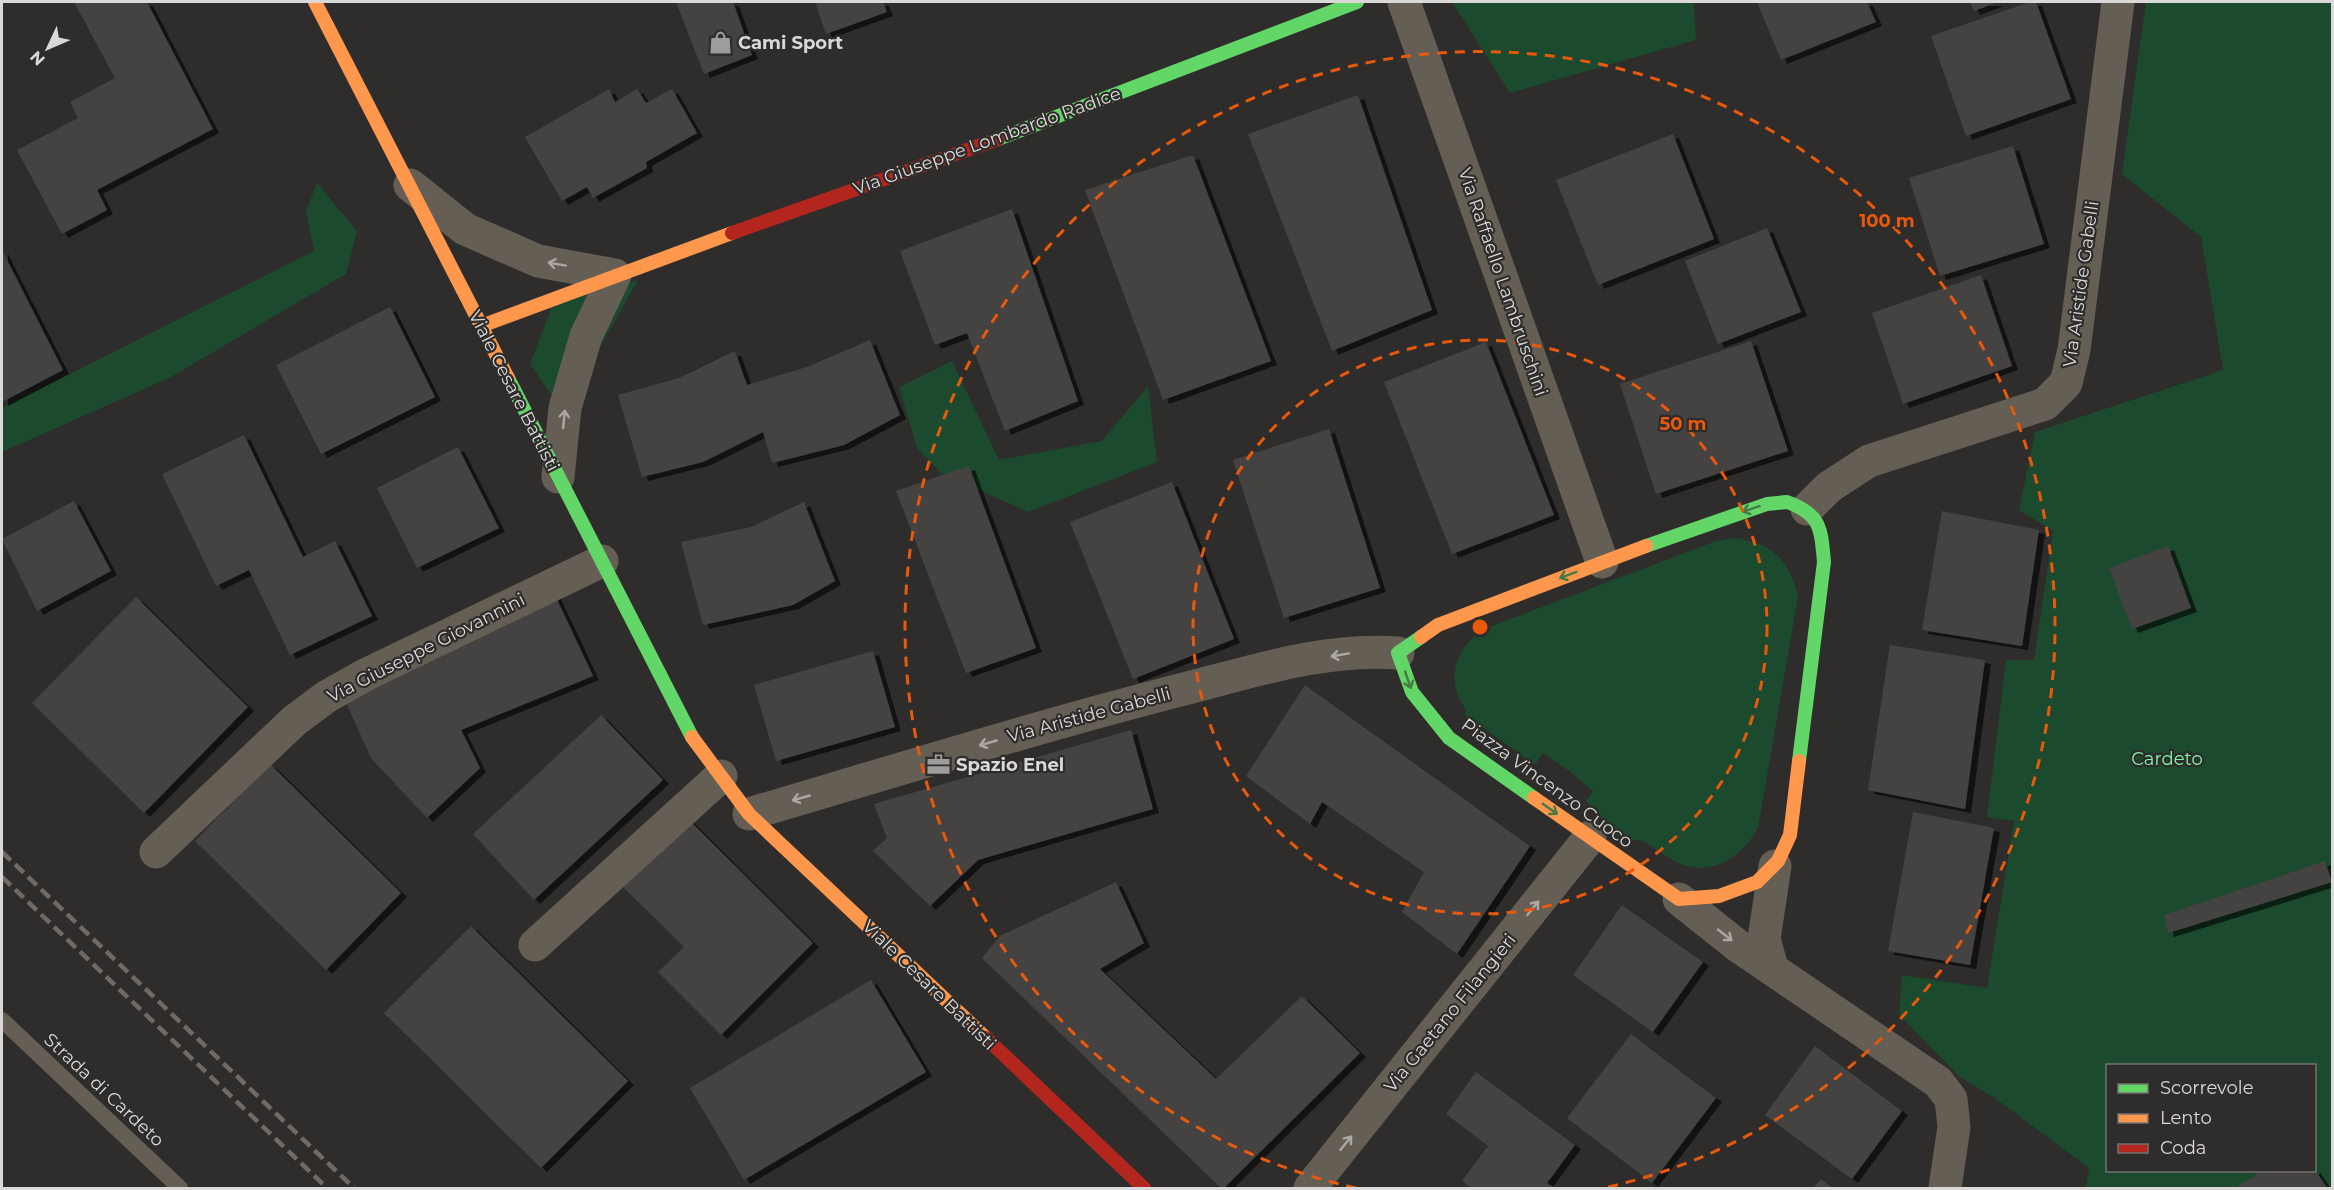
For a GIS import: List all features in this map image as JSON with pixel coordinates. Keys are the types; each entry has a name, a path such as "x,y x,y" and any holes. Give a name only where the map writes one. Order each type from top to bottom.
{"street":[{"name":"Viale Cesare Battisti","path":"315,2 688,731 749,814 1144,1188"},
{"name":"Via Giuseppe Lombardo Radice","path":"482,326 615,275 966,151 1357,2"},
{"name":"Via Raffaello Lambruschini","path":"1404,2 1602,562"},
{"name":"Via Aristide Gabelli","path":"1808,509 1829,487 1869,461 2045,404 2066,383 2074,350 2118,2"},
{"name":"Via Giuseppe Lombardo Radice","path":"410,185 465,229 538,261 615,275"},
{"path":"558,477 565,408 586,336 615,275"},
{"path":"1398,653 1438,625 1602,562 1767,504 1788,502 1808,509 1821,532 1824,562 1790,835 1775,866 1764,939 1772,968"},
{"name":"Via Giuseppe Giovannini","path":"156,852 294,721 326,698 367,674 602,561"},
{"name":"Via Aristide Gabelli","path":"749,814 1081,716 1270,667 1366,651 1398,653"},
{"name":"Piazza Vincenzo Cuoco","path":"1398,653 1412,692 1449,738 1678,899"},
{"path":"534,945 722,776"},
{"name":"Via Gaetano Filangieri","path":"1310,1188 1590,837"},
{"path":"1678,899 1716,898 1753,885 1775,866"},
{"path":"1678,899 1772,968 1938,1082 1951,1099 1954,1127 1945,1188"}],"lane":[{"name":"Strada di Cardeto","path":"2,1020 180,1188"}],"green space":[{"path":"1452,2 1694,2 1696,40 1510,93"},
{"name":"Cardeto","path":"2146,2 2332,2 2332,1188 2086,1188 2089,1168 1996,1099 1960,1077 1899,1015 1902,975 1987,988 2014,821 1987,817 2006,660 2034,660 2053,531 2019,510 2035,432 2223,370 2201,237 2122,174"},
{"path":"317,183 357,231 346,274 169,378 2,452 2,408 314,251 306,211"},
{"path":"638,280 563,412 530,364 554,301"},
{"path":"952,361 999,460 1102,441 1148,386 1157,462 1028,512 941,473 917,448 899,387"},
{"path":"1734,538 1759,544 1777,555 1790,572 1798,596 1758,828 1744,847 1726,861 1705,868 1693,867 1676,862 1642,841 1621,840 1586,801 1593,791 1572,773 1543,753 1535,765 1464,714 1467,711 1456,689 1456,668 1464,647 1481,630 1716,541"}],"building":[{"path":"74,2 147,2 213,129 97,190 107,210 62,234 17,150 78,118 70,102 115,78"},
{"path":"676,2 733,2 752,55 704,74"},
{"path":"815,2 883,2 887,12 826,34"},
{"path":"1757,2 1867,2 1876,22 1781,60"},
{"path":"1970,2 1998,2 1974,11"},
{"path":"2030,2 2036,2 2071,99 1966,136 1931,36"},
{"path":"609,89 615,102 637,89 646,103 672,89 697,133 646,162 647,168 593,198 587,187 562,201 525,137"},
{"path":"1358,95 1432,310 1332,351 1248,134"},
{"path":"1673,134 1714,239 1598,285 1556,180"},
{"path":"2013,146 2044,244 1940,276 1909,178"},
{"path":"1193,155 1271,361 1163,400 1085,190"},
{"path":"1012,209 1078,401 1005,431 967,333 935,345 900,251"},
{"path":"1767,228 1801,312 1718,344 1685,261"},
{"path":"2,250 63,370 2,402"},
{"path":"1981,275 2012,366 1903,404 1872,313"},
{"path":"390,307 435,397 321,454 276,365"},
{"path":"870,340 900,415 844,445 772,463 763,432 703,462 642,477 618,395 679,378 735,351 747,385 807,367"},
{"path":"1751,341 1788,451 1656,494 1620,384"},
{"path":"1486,342 1554,515 1452,554 1384,382"},
{"path":"1329,429 1380,588 1284,618 1233,460"},
{"path":"244,435 303,557 335,541 372,616 290,655 249,570 216,586 162,474"},
{"path":"458,447 499,528 417,568 377,488"},
{"path":"969,466 1036,648 966,673 896,491"},
{"path":"1172,482 1234,639 1133,679 1070,522"},
{"path":"74,501 111,571 37,611 2,539"},
{"path":"804,502 835,581 793,605 703,625 681,542 751,527"},
{"path":"1942,511 2039,530 2022,646 1922,630"},
{"path":"2168,546 2191,608 2132,629 2109,568"},
{"path":"554,593 593,676 461,730 480,768 427,818 371,758 344,698"},
{"path":"136,597 248,707 144,813 32,703"},
{"path":"1890,645 1985,660 1965,809 1868,790"},
{"path":"873,651 895,727 776,761 754,685"},
{"path":"1305,685 1530,846 1457,954 1402,912 1424,872 1322,802 1310,824 1246,776"},
{"path":"601,715 663,780 534,900 473,834"},
{"path":"1131,730 1153,809 978,860 930,906 873,851 887,838 874,804"},
{"path":"270,764 401,893 326,970 195,841"},
{"path":"1913,812 1994,828 1970,965 1888,951"},
{"path":"685,816 813,943 721,1035 658,972 684,947 619,883"},
{"path":"2325,861 2332,882 2168,933 2164,915"},
{"path":"1116,882 1144,943 1100,969 1216,1079 1302,996 1360,1053 1224,1188 1221,1188 982,958 1000,936"},
{"path":"1622,905 1703,962 1653,1032 1573,975"},
{"path":"471,926 628,1081 541,1168 384,1013"},
{"path":"871,980 926,1072 744,1180 690,1088"},
{"path":"1631,1034 1716,1098 1652,1183 1567,1118"},
{"path":"1815,1046 1902,1111 1852,1179 1765,1115"},
{"path":"1476,1072 1575,1145 1547,1183 1555,1188 1472,1188 1462,1181 1488,1146 1446,1114"},
{"path":"2316,1171 2327,1188 2235,1188 2261,1172"},
{"path":"1821,1179 1833,1188 1813,1188"}],"railway":[{"path":"2,852 354,1188"},
{"path":"2,877 327,1188"}],"traffic: fast":[{"path":"998,139 1357,2"},
{"path":"508,378 692,737"},
{"path":"1787,502 1807,512 1817,524 1822,540 1824,562 1799,761"},
{"path":"1646,546 1767,504 1787,502"},
{"path":"1421,637 1398,653 1412,692 1449,738 1534,798"}],"traffic: slow":[{"path":"315,2 508,378"},
{"path":"481,326 732,233"},
{"path":"1421,637 1438,625 1646,546"},
{"path":"692,737 749,814 986,1038"},
{"path":"1534,798 1679,899 1719,896 1757,882 1778,861 1790,835 1799,761"}],"traffic: jam":[{"path":"732,233 998,139"},
{"path":"986,1038 1144,1188"}],"place":[{"name":"Cami Sport","path":"720,43"},
{"name":"Spazio Enel","path":"938,765"}]}
